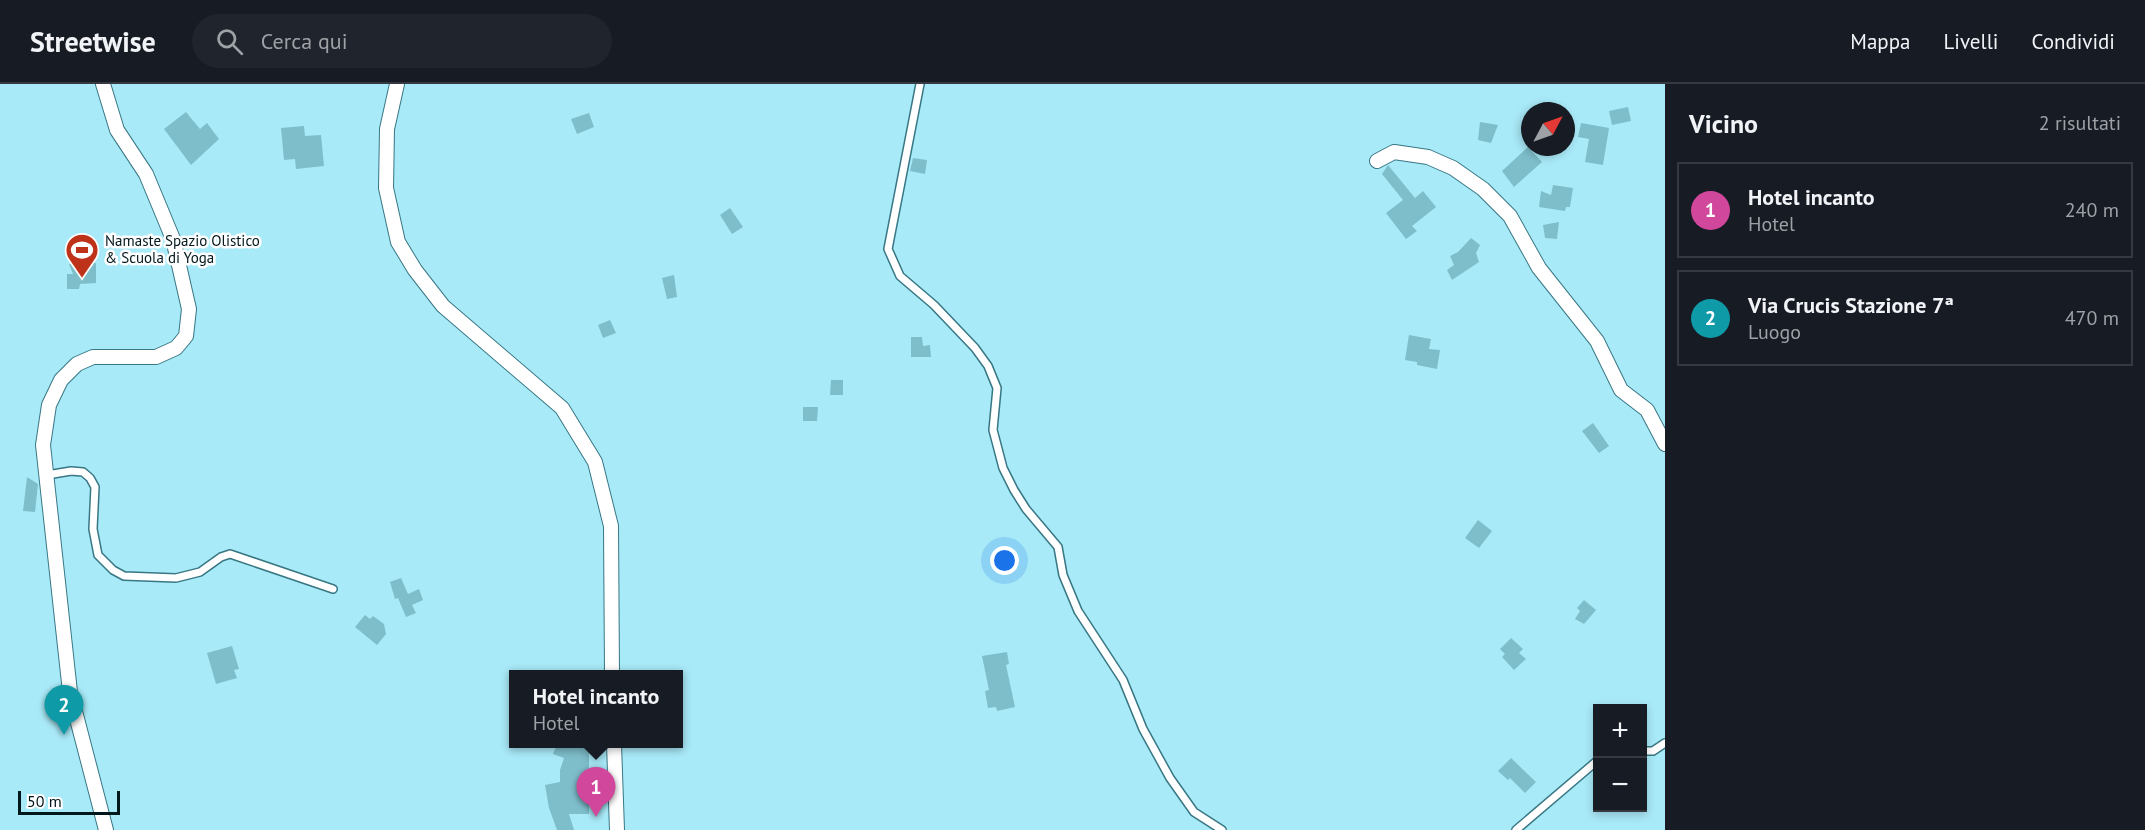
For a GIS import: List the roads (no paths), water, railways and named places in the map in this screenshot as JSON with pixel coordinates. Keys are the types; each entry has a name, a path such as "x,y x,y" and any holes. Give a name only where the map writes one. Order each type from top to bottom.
{"street":[{"path":"103,84 117,130 146,174 173,239 189,309 186,336 176,348 156,357 93,357 77,364 61,380 49,405 43,445 69,692 106,830"},
{"path":"397,84 387,129 386,188 398,242 415,270 443,306 562,408 595,462 611,526 612,670"},
{"path":"1377,161 1394,152 1428,158 1453,168 1483,189 1510,216 1539,268 1597,341 1621,390 1647,410 1665,444"},
{"path":"614,748 617,830"}],"lane":[{"path":"920,84 888,249 894,265 900,276 934,305 975,348 988,366 996,388 993,430 1003,468 1014,490 1026,509 1058,547 1063,575 1078,611 1123,681 1143,729 1170,778 1194,812 1222,830"},
{"path":"47,476 72,471 83,472 90,478 95,487 93,529 98,555 112,570 124,576 176,578 200,572 221,557 230,554 333,589"},
{"path":"1647,751 1653,751 1665,743"},
{"path":"1516,830 1593,764"}],"place":[{"name":"Namaste Spazio Olistico & Scuola di Yoga","path":"82,279"},
{"name":"Via Crucis Stazione 7ª","path":"64,735"},
{"name":"Hotel incanto","path":"596,817"}]}
